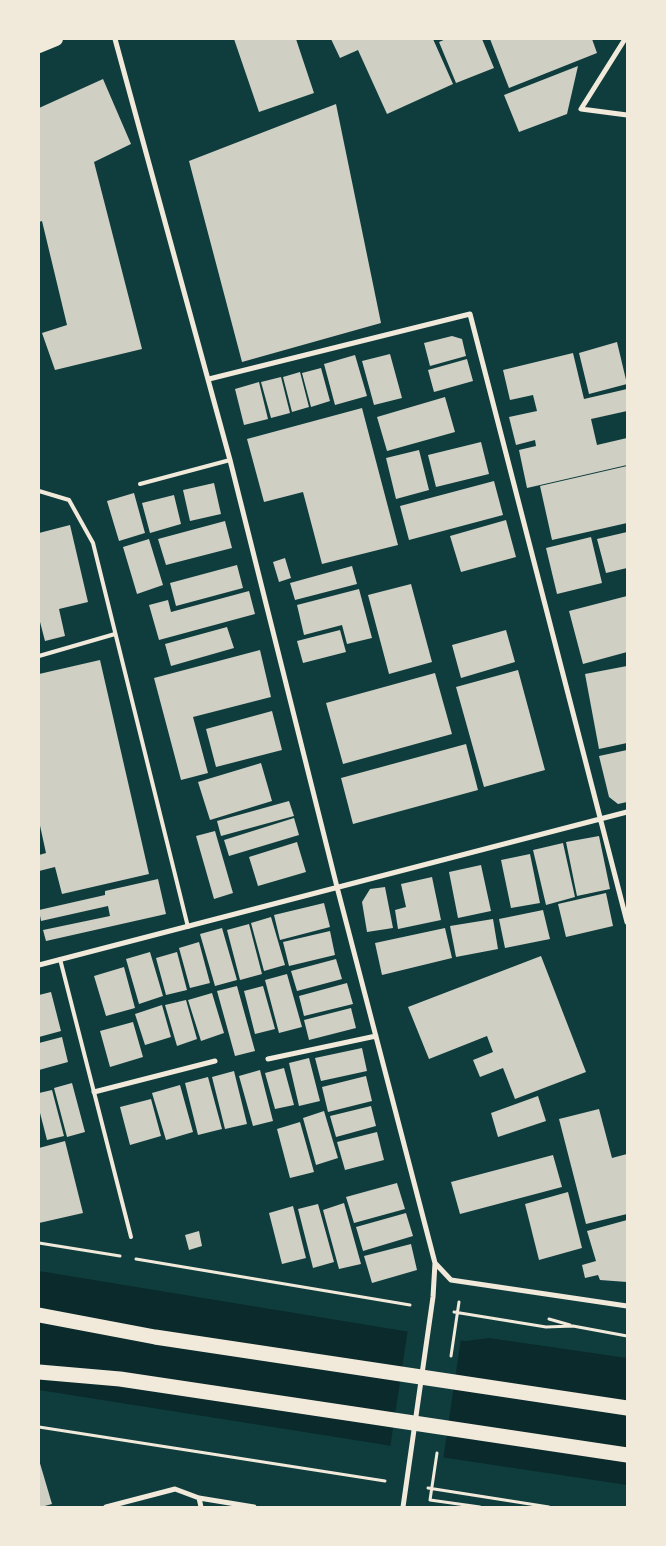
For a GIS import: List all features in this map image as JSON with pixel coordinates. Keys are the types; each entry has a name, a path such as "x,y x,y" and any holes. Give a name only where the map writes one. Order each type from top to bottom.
{"highway":[{"path":"39,46 56,39"},
{"path":"39,1315 155,1337 627,1408"},
{"path":"39,1372 120,1379 627,1455"}],"street":[{"path":"115,39 209,379 337,887 435,1263 433,1297 403,1507"},
{"path":"625,39 582,108 627,115"},
{"path":"209,379 470,314 627,922"},
{"path":"39,965 627,812"},
{"path":"268,1059 376,1036"},
{"path":"94,1092 215,1061"},
{"path":"435,1263 451,1280 627,1306"},
{"path":"106,1507 175,1489 199,1498 254,1507"},
{"path":"199,1498 201,1507"}],"lane":[{"path":"140,484 230,460"},
{"path":"39,491 69,500 93,543 188,926"},
{"path":"39,656 115,634"},
{"path":"60,959 131,1237"}],"path":[{"path":"39,1243 416,1306"},
{"path":"453,1312 546,1327 573,1326"},
{"path":"546,1318 573,1326 627,1336"},
{"path":"39,1427 392,1482"},
{"path":"421,1487 549,1507"},
{"path":"432,1491 430,1500 480,1507"}],"water":[{"path":"39,1271 465,1341 489,1338 627,1358 627,1485 440,1457 386,1445 39,1390"}],"pier":[{"path":"408,1329 461,1338 443,1460 390,1448"}],"building":[{"path":"234,39 296,39 314,93 259,112"},
{"path":"331,39 433,39 453,84 387,114 358,50 340,58"},
{"path":"446,39 482,39 494,68 456,83 439,42"},
{"path":"490,39 592,39 597,53 509,88"},
{"path":"578,66 567,114 519,132 504,95"},
{"path":"103,79 131,144 94,162 142,349 55,370 42,333 67,325 42,221 39,222 39,108"},
{"path":"336,104 381,323 242,362 189,161"},
{"path":"452,336 462,339 466,356 430,366 424,343"},
{"path":"617,342 627,384 589,394 579,353"},
{"path":"573,353 584,399 627,389 627,411 591,419 597,445 627,438 627,465 527,488 519,450 536,446 535,440 516,445 509,417 537,411 533,395 510,400 503,370"},
{"path":"390,354 402,398 374,405 362,361"},
{"path":"355,355 367,396 335,405 324,364"},
{"path":"467,359 473,381 434,392 428,370"},
{"path":"321,368 330,401 311,407 302,373"},
{"path":"300,372 309,407 292,412 283,377"},
{"path":"281,377 290,413 271,418 261,382"},
{"path":"259,382 268,419 244,425 235,389"},
{"path":"445,397 455,432 387,451 377,417"},
{"path":"362,408 398,545 322,564 303,492 264,502 247,439"},
{"path":"481,442 489,474 436,487 428,455"},
{"path":"419,450 429,490 396,499 386,458"},
{"path":"627,466 627,523 552,540 540,486"},
{"path":"494,481 503,515 409,540 400,506"},
{"path":"214,483 221,514 190,521 183,490"},
{"path":"134,493 145,533 119,541 107,501"},
{"path":"174,495 181,524 150,533 142,503"},
{"path":"506,520 516,557 461,572 450,536"},
{"path":"225,521 232,548 166,565 158,539"},
{"path":"70,525 88,602 59,609 65,636 45,641 39,618 39,533"},
{"path":"627,532 627,568 606,573 597,539"},
{"path":"591,537 602,583 557,594 546,548"},
{"path":"149,539 163,585 137,594 123,547"},
{"path":"285,558 291,578 279,582 273,562"},
{"path":"237,565 243,588 176,606 170,583"},
{"path":"352,566 357,584 295,600 290,583"},
{"path":"411,584 432,662 389,674 368,595"},
{"path":"359,589 372,638 347,644 342,625 304,635 297,605"},
{"path":"249,591 255,614 159,640 149,605 168,600 171,612"},
{"path":"627,596 627,652 583,664 569,611"},
{"path":"227,627 234,648 171,666 165,644"},
{"path":"340,630 346,652 303,663 297,641"},
{"path":"506,630 515,662 461,678 452,645"},
{"path":"260,650 271,697 193,717 208,773 181,780 154,678"},
{"path":"100,660 149,874 62,894 55,867 39,871 39,855 46,853 39,821 39,674"},
{"path":"627,666 627,743 599,749 585,674"},
{"path":"518,670 545,770 484,787 456,687"},
{"path":"435,673 452,734 343,764 326,703"},
{"path":"272,711 282,750 216,767 206,729"},
{"path":"466,744 478,790 353,824 341,778"},
{"path":"627,750 627,802 618,804 609,797 599,756"},
{"path":"261,763 272,801 210,820 198,782"},
{"path":"289,801 294,816 221,836 217,821"},
{"path":"294,818 299,835 229,856 224,840"},
{"path":"215,831 233,893 214,899 196,836"},
{"path":"599,836 610,889 577,896 566,842"},
{"path":"297,842 306,872 258,886 249,857"},
{"path":"563,843 575,897 546,905 533,850"},
{"path":"530,854 540,903 511,908 501,860"},
{"path":"481,865 491,911 458,918 449,872"},
{"path":"432,877 441,920 398,929 395,910 406,907 401,884"},
{"path":"158,879 166,914 46,941 43,930 110,916 108,906 41,921 39,910 105,895 105,891"},
{"path":"385,887 393,928 367,932 362,902 370,889"},
{"path":"606,893 613,926 566,937 558,904"},
{"path":"324,903 330,927 280,940 274,915"},
{"path":"543,910 550,939 505,948 499,919"},
{"path":"271,917 285,965 264,971 251,923"},
{"path":"493,919 498,949 456,957 450,926"},
{"path":"249,924 262,974 240,980 227,930"},
{"path":"222,928 237,980 215,986 200,934"},
{"path":"445,928 452,958 382,975 375,943"},
{"path":"330,931 335,955 289,966 283,942"},
{"path":"199,942 210,983 190,988 179,948"},
{"path":"150,952 163,996 139,1004 126,959"},
{"path":"177,952 187,990 166,995 156,958"},
{"path":"541,956 586,1072 515,1099 503,1068 480,1077 473,1060 493,1052 487,1036 429,1059 408,1007"},
{"path":"336,959 342,979 297,991 291,971"},
{"path":"124,967 135,1008 106,1016 94,976"},
{"path":"287,974 302,1027 279,1033 265,980"},
{"path":"347,983 353,1004 304,1016 299,996"},
{"path":"237,986 255,1051 235,1056 217,991"},
{"path":"263,986 275,1029 255,1034 244,991"},
{"path":"51,992 61,1031 39,1037 39,995"},
{"path":"212,993 224,1033 201,1041 188,1000"},
{"path":"186,1000 197,1039 177,1046 165,1005"},
{"path":"162,1005 171,1037 145,1045 135,1014"},
{"path":"351,1008 356,1028 309,1040 304,1020"},
{"path":"133,1022 143,1057 110,1067 100,1031"},
{"path":"62,1037 68,1062 39,1070 39,1043"},
{"path":"362,1048 367,1071 321,1081 315,1058"},
{"path":"309,1058 320,1101 299,1106 289,1063"},
{"path":"284,1068 294,1105 275,1109 265,1073"},
{"path":"260,1070 273,1121 253,1126 239,1076"},
{"path":"234,1071 247,1124 225,1129 212,1077"},
{"path":"366,1076 372,1101 328,1112 322,1087"},
{"path":"208,1077 222,1129 198,1135 185,1083"},
{"path":"72,1083 85,1132 67,1137 54,1088"},
{"path":"180,1085 193,1132 166,1140 152,1093"},
{"path":"52,1090 64,1136 47,1140 39,1109 39,1093"},
{"path":"538,1096 546,1121 498,1137 491,1113"},
{"path":"151,1099 161,1136 130,1145 120,1107"},
{"path":"371,1106 376,1126 336,1137 330,1116"},
{"path":"599,1109 612,1158 627,1154 627,1214 586,1224 559,1119"},
{"path":"324,1111 338,1158 316,1165 303,1118"},
{"path":"300,1122 314,1172 290,1178 277,1129"},
{"path":"377,1132 384,1160 345,1170 337,1142"},
{"path":"65,1141 83,1213 39,1223 39,1148"},
{"path":"553,1155 562,1187 460,1214 451,1182"},
{"path":"397,1183 405,1209 354,1223 346,1197"},
{"path":"568,1192 582,1248 539,1260 525,1204"},
{"path":"344,1203 361,1264 339,1269 323,1210"},
{"path":"318,1204 334,1262 313,1268 298,1209"},
{"path":"293,1206 306,1258 282,1264 269,1213"},
{"path":"406,1213 413,1236 363,1251 356,1227"},
{"path":"627,1220 627,1282 600,1280 598,1275 585,1278 582,1265 596,1261 587,1231"},
{"path":"199,1231 202,1246 189,1250 185,1235"},
{"path":"411,1244 417,1270 372,1283 364,1256"},
{"path":"39,1460 52,1504 41,1507 39,1507"}]}
